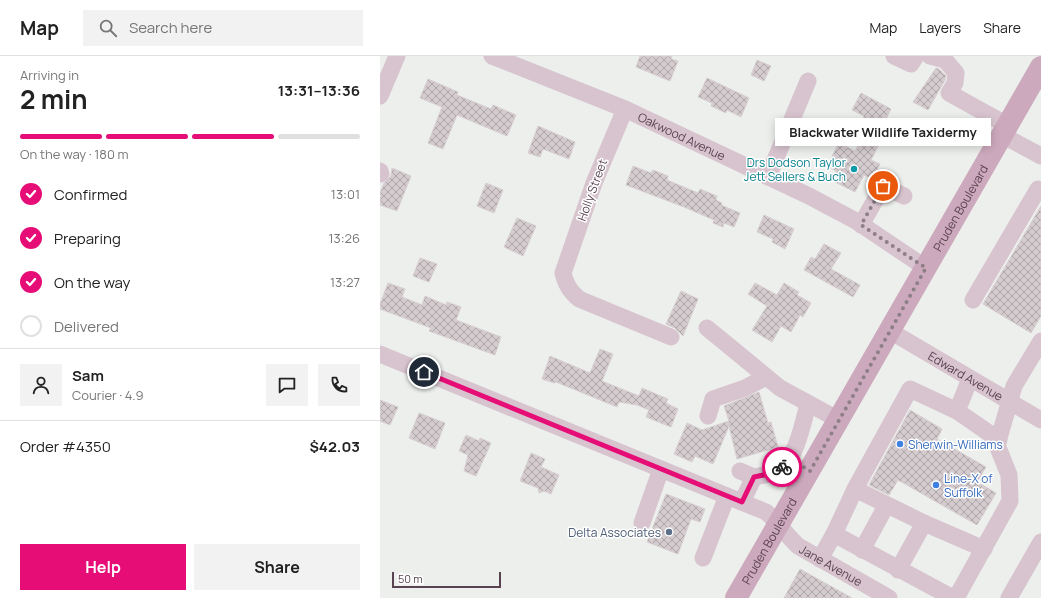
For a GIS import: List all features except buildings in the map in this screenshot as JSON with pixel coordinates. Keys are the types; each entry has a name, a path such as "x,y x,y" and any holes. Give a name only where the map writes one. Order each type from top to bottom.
{"main road":[{"name":"Pruden Boulevard","path":"736,598 1041,67"}],"street":[{"path":"380,96 397,56"},
{"name":"Oakwood Avenue","path":"492,56 625,109 809,196 861,225 926,268"},
{"path":"894,56 911,64 916,56"},
{"path":"930,56 945,60 956,73 955,83 949,93 1041,156"},
{"path":"768,177 808,81"},
{"name":"Holly Street","path":"625,109 594,183 563,273 565,283 571,292 579,299 671,337"},
{"path":"861,225 883,186 904,196"},
{"path":"973,300 1038,189 1041,190"},
{"path":"708,328 780,388 839,420"},
{"name":"Edward Avenue","path":"890,331 1008,402 1041,420"},
{"path":"956,598 1010,500 1009,475 997,446 1008,402 1014,386 1041,341"},
{"name":"Jane Avenue","path":"380,354 766,512 779,524 788,537 798,546 889,598"},
{"path":"708,416 713,399 745,388 766,377"},
{"path":"957,411 970,379"},
{"path":"820,559 834,534 855,489 910,389 957,411 999,440"},
{"path":"703,558 747,474 778,472 790,458 799,436 808,404"},
{"path":"790,458 810,471"},
{"path":"642,523 662,469"},
{"path":"855,489 886,506 984,549"},
{"path":"862,550 886,506"},
{"path":"898,570 924,523"},
{"path":"834,534 898,570 953,598"},
{"path":"1009,598 1041,542"}],"way so far":[{"path":"782,467 790,458 810,471 926,268 861,225 883,186"}],"place":[{"name":"Drs Dodson Taylor Jett Sellers & Buch","path":"854,169"},
{"name":"Blackwater Wildlife Taxidermy","path":"883,186"},
{"name":"Sherwin-Williams","path":"900,444"},
{"name":"Line-X of Suffolk","path":"936,485"},
{"name":"Delta Associates","path":"669,532"}],"route":[{"path":"424,372 742,502 754,477 778,472 782,467"}]}
